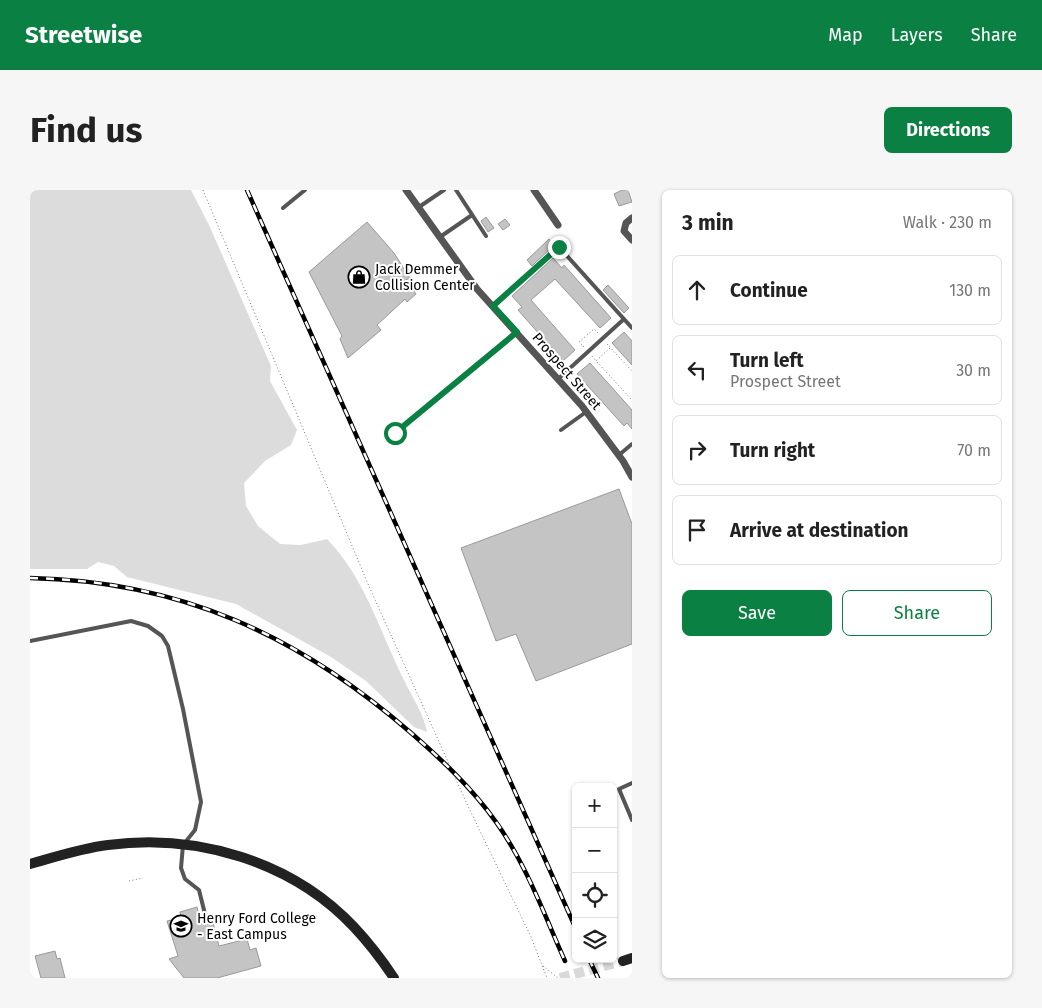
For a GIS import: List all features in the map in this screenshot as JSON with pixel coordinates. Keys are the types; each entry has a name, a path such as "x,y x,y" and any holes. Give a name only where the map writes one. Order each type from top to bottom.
{"main road":[{"path":"30,864 107,845 159,842 211,848 241,856 274,869 331,905 354,926 394,978"}],"street":[{"name":"Prospect Street","path":"406,190 477,289 586,412 632,475"},
{"path":"534,190 558,225"},
{"path":"632,218 626,223 624,231 632,240"}],"lane":[{"path":"284,208 305,190"},
{"path":"419,207 444,190"},
{"path":"456,190 486,236"},
{"path":"440,236 472,215"},
{"path":"493,306 559,247 632,328"},
{"path":"558,379 624,319"},
{"path":"395,433 517,332"},
{"path":"561,430 586,412"},
{"path":"619,455 632,444"},
{"path":"30,641 131,621 148,626 162,636 168,646 181,700 201,802 195,830 184,845 181,868 185,879 199,890 206,918"},
{"path":"632,783 619,789 632,820"}],"path":[{"path":"203,190 368,584 542,963 547,978"},
{"path":"585,348 579,342 594,329 599,334 605,330"},
{"path":"606,342 632,371"},
{"path":"596,361 611,348"},
{"path":"591,355 632,400"},
{"path":"129,882 143,878"},
{"path":"542,963 558,978"}],"shaded area":[{"path":"30,190 191,190 209,225 271,366 270,381 297,430 291,445 265,461 244,483 246,506 258,526 280,544 301,545 327,539 340,554 352,571 371,606 395,662 421,712 427,732 414,727 366,681 331,657 236,604 127,577 114,566 98,562 87,569 30,569"}],"building":[{"path":"622,190 628,190 632,202 619,206 614,194"},
{"path":"486,217 494,228 488,232 481,221"},
{"path":"505,219 510,225 503,230 498,224"},
{"path":"367,222 394,253 410,278 406,280 416,294 407,302 405,299 377,325 381,330 348,358 340,339 342,336 309,272"},
{"path":"549,239 554,245 532,266 527,260"},
{"path":"553,258 562,268 564,265 611,318 600,328 555,279 531,300 575,350 563,361 518,310 522,307 512,296"},
{"path":"608,285 629,308 624,313 603,290"},
{"path":"624,332 632,341 632,365 612,343"},
{"path":"590,363 632,410 632,429 627,423 624,426 577,374"},
{"path":"619,489 632,524 632,644 536,681 516,634 496,641 461,548"},
{"path":"197,907 201,922 212,919 219,946 247,939 250,950 256,948 261,966 217,978 184,978 169,959 178,956 167,921 181,918 180,912"},
{"path":"55,951 57,959 60,958 65,978 41,978 35,956"}],"tunnel":[{"path":"560,978 623,961"}],"railway":[{"path":"247,190 572,920"},
{"path":"30,578 85,582 137,590 187,602 234,620 280,641 324,667 368,698 410,732 456,774 487,809 507,838 525,872 565,961"},
{"path":"591,963 598,978"}],"place":[{"name":"Jack Demmer Collision Center","path":"359,277"},
{"name":"Henry Ford College - East Campus","path":"181,926"}],"route":[{"path":"395,433 517,332 493,306 559,247"}]}
